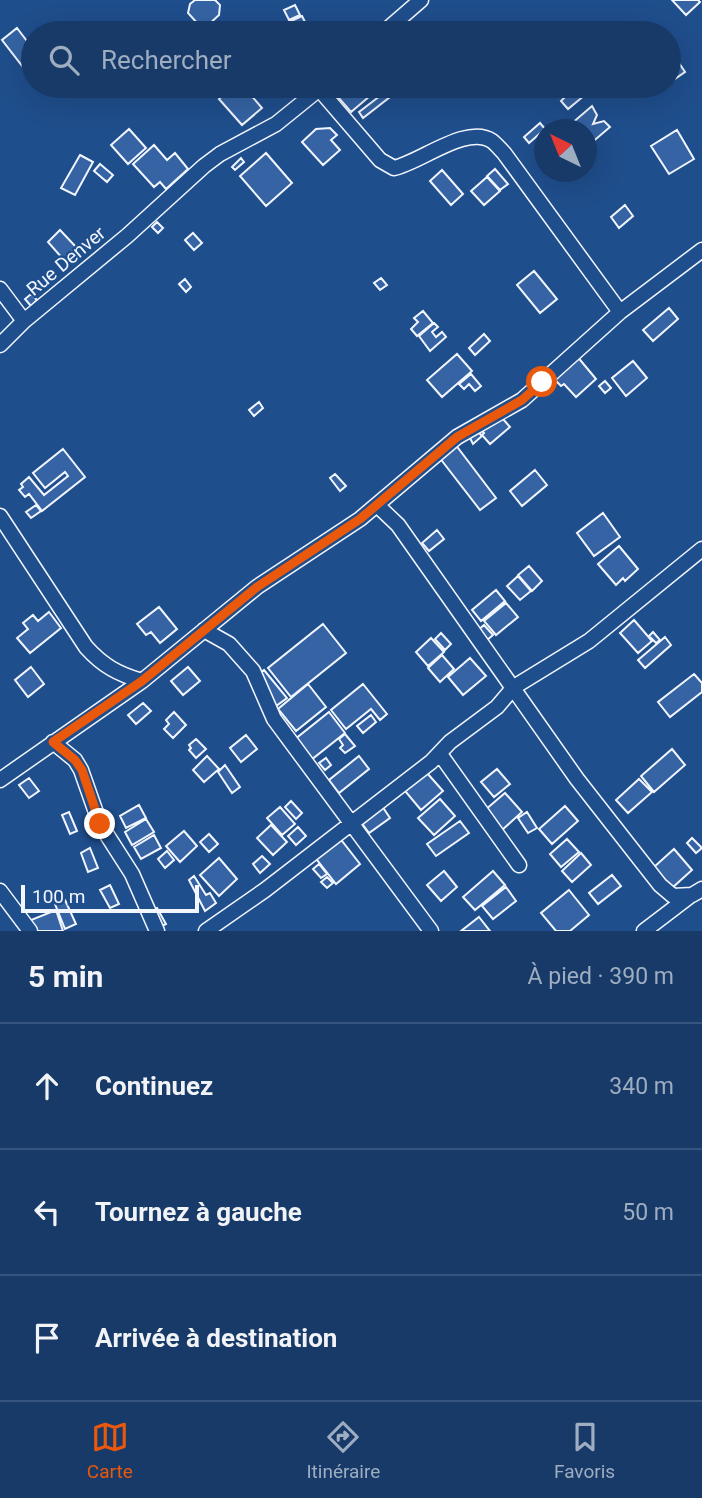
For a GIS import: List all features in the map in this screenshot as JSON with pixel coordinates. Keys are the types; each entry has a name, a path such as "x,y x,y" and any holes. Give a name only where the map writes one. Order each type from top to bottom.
{"street":[{"path":"397,21 421,0"},
{"name":"Rue Denver","path":"0,345 24,321 127,236 204,166 220,154 275,124 308,98"},
{"path":"329,98 380,160 394,168 408,165 464,137 476,136 491,140 504,153 620,312"},
{"path":"0,780 142,681 257,587 377,505 457,437 522,400 620,312 702,250"},
{"path":"0,289 24,321"},
{"path":"377,505 398,525 577,779 660,885 673,896 697,892"},
{"path":"0,516 72,626 97,659 111,670 142,681"},
{"path":"206,931 265,890 440,754 450,742 496,707 514,687 589,641 702,549"},
{"path":"204,630 229,645 253,671 274,719 431,931"},
{"path":"53,742 75,760 82,770 100,824 132,874 157,931"},
{"path":"440,754 519,866"},
{"path":"0,891 30,931"},
{"path":"643,931 697,892"}],"building":[{"path":"195,0 215,0 220,5 219,15 212,21 195,21 188,13 190,4"},
{"path":"672,0 698,0 700,2 686,15"},
{"path":"295,5 300,15 289,20 284,10"},
{"path":"302,16 304,21 291,21"},
{"path":"17,28 21,33 21,65 2,40"},
{"path":"253,98 262,108 242,125 219,99"},
{"path":"339,98 368,98 351,112"},
{"path":"377,98 389,98 363,118 359,112"},
{"path":"564,98 581,98 568,109 561,101"},
{"path":"592,106 597,115 595,119 577,119"},
{"path":"604,121 610,127 597,138 597,123"},
{"path":"330,128 337,135 331,140 340,150 323,165 302,142 316,129"},
{"path":"534,128 534,139 529,143 524,137"},
{"path":"129,129 146,148 128,164 111,145"},
{"path":"677,130 694,159 669,174 651,146"},
{"path":"154,145 167,160 175,153 188,169 166,189 160,182 154,187 133,164"},
{"path":"266,153 292,183 266,206 240,176"},
{"path":"80,155 93,162 75,195 61,188"},
{"path":"241,158 244,162 235,170 232,167"},
{"path":"100,164 113,175 107,182 94,171"},
{"path":"495,169 508,184 500,190 487,176"},
{"path":"442,170 463,194 451,205 430,181"},
{"path":"487,177 500,191 484,205 471,191"},
{"path":"625,205 633,216 619,228 611,217"},
{"path":"157,222 163,228 158,233 152,227"},
{"path":"60,230 76,247 63,259 48,242"},
{"path":"193,233 202,243 194,250 185,240"},
{"path":"534,271 557,299 540,313 517,285"},
{"path":"381,278 387,285 380,290 374,283"},
{"path":"185,279 191,287 186,292 179,284"},
{"path":"31,294 37,300 31,306 25,299"},
{"path":"669,308 678,319 653,341 643,330"},
{"path":"423,311 433,323 417,336 411,329 418,322 414,318"},
{"path":"434,323 438,327 432,332 436,337 442,332 446,337 430,351 419,336"},
{"path":"484,334 490,341 475,355 469,348"},
{"path":"457,354 472,371 442,397 427,380"},
{"path":"576,355 596,379 576,397 564,384 561,386 552,377"},
{"path":"633,361 647,378 626,396 612,378"},
{"path":"471,374 481,386 475,391 469,384 464,389 459,384"},
{"path":"605,381 611,388 605,393 599,386"},
{"path":"259,402 263,408 254,416 249,410"},
{"path":"497,412 510,427 490,444 479,428"},
{"path":"472,425 482,436 473,444 467,432"},
{"path":"455,444 496,498 480,510 439,457"},
{"path":"63,449 85,477 42,511 29,494 25,497 19,490 23,487 21,484 29,477 44,495 68,476 65,472 45,488 33,473"},
{"path":"535,470 547,485 522,506 510,491"},
{"path":"335,474 346,486 340,491 330,478"},
{"path":"36,505 41,511 31,518 26,512"},
{"path":"603,513 620,537 594,556 577,533"},
{"path":"437,530 444,539 429,551 422,543"},
{"path":"619,546 638,569 616,585 598,564"},
{"path":"529,566 542,581 532,591 518,575"},
{"path":"518,576 531,591 520,600 507,586"},
{"path":"496,590 505,601 481,621 472,610"},
{"path":"506,603 518,617 496,635 484,621"},
{"path":"159,607 177,629 160,643 151,632 146,635 137,624"},
{"path":"49,612 61,628 30,653 17,638 28,629 23,623 33,615 38,621"},
{"path":"634,620 652,641 638,653 620,633"},
{"path":"323,624 346,653 291,697 268,668"},
{"path":"484,625 493,635 485,642 477,631"},
{"path":"653,632 660,640 656,643 649,636"},
{"path":"441,633 451,644 445,650 435,639"},
{"path":"665,637 671,645 645,668 638,660"},
{"path":"431,638 444,652 428,666 416,652"},
{"path":"442,655 454,669 440,682 428,668"},
{"path":"470,658 486,676 463,695 448,677"},
{"path":"31,667 44,684 28,697 15,680"},
{"path":"188,667 200,681 183,695 171,681"},
{"path":"264,670 287,698 272,709 250,681"},
{"path":"694,674 702,683 702,692 670,717 658,702"},
{"path":"308,684 326,707 296,731 278,709"},
{"path":"363,684 387,714 380,720 371,709 346,729 331,710"},
{"path":"143,703 151,711 136,724 128,715"},
{"path":"174,712 186,725 173,738 164,729 169,724 166,720"},
{"path":"329,712 345,733 311,760 294,740"},
{"path":"371,715 376,722 363,733 357,726"},
{"path":"345,734 355,746 345,753 340,748 343,745 339,739"},
{"path":"246,735 257,749 241,762 230,748"},
{"path":"196,739 206,749 196,758 189,750 189,745"},
{"path":"672,749 685,765 654,792 641,776"},
{"path":"207,756 219,769 204,782 193,770"},
{"path":"359,756 369,769 339,793 329,780"},
{"path":"326,758 331,765 325,770 319,763"},
{"path":"225,765 240,787 232,793 218,772"},
{"path":"497,769 510,784 494,797 481,782"},
{"path":"427,773 443,791 421,810 405,791"},
{"path":"29,778 39,791 29,798 19,785"},
{"path":"639,779 652,792 628,813 616,800"},
{"path":"505,793 522,812 502,830 485,810"},
{"path":"440,799 455,816 434,835 418,818"},
{"path":"291,801 302,813 296,819 285,807"},
{"path":"380,803 390,818 369,833 358,818"},
{"path":"139,805 146,818 126,828 120,816"},
{"path":"565,806 578,821 552,844 539,829"},
{"path":"280,807 295,824 282,835 267,818"},
{"path":"69,812 77,831 70,834 62,815"},
{"path":"527,812 537,828 528,833 518,818"},
{"path":"146,819 154,832 132,845 125,832"},
{"path":"460,821 469,833 436,856 427,844"},
{"path":"271,825 287,842 273,855 257,838"},
{"path":"298,827 306,836 296,845 288,836"},
{"path":"184,831 197,846 180,862 166,846"},
{"path":"209,834 218,844 209,852 200,842"},
{"path":"154,835 161,848 141,859 134,847"},
{"path":"692,838 702,848 696,853 687,843"},
{"path":"567,839 579,852 561,867 550,854"},
{"path":"332,840 342,841 360,864 336,884 314,856"},
{"path":"90,848 98,868 88,872 81,853"},
{"path":"674,849 692,870 672,888 654,867"},
{"path":"167,851 174,860 165,868 158,859"},
{"path":"581,853 591,865 572,882 562,871"},
{"path":"262,856 270,864 260,873 253,864"},
{"path":"219,858 237,879 219,896 200,875"},
{"path":"319,864 327,874 321,878 313,869"},
{"path":"444,871 457,887 441,901 427,885"},
{"path":"493,871 505,885 475,910 463,897"},
{"path":"612,875 621,886 598,904 589,893"},
{"path":"194,876 206,895 210,893 216,903 205,911 189,880"},
{"path":"327,877 333,883 327,888 321,882"},
{"path":"110,885 119,904 110,908 100,890"},
{"path":"506,887 516,901 493,919 482,906"},
{"path":"569,890 589,915 570,931 556,931 541,913"},
{"path":"65,900 76,924 65,929 55,904"},
{"path":"157,908 166,924 160,927 151,911"},
{"path":"56,910 63,931 35,931 31,920"},
{"path":"479,917 490,931 461,931"}],"route":[{"path":"100,824 82,770 75,760 53,742 142,681 257,587 360,519 457,437 522,400 542,382"}]}
